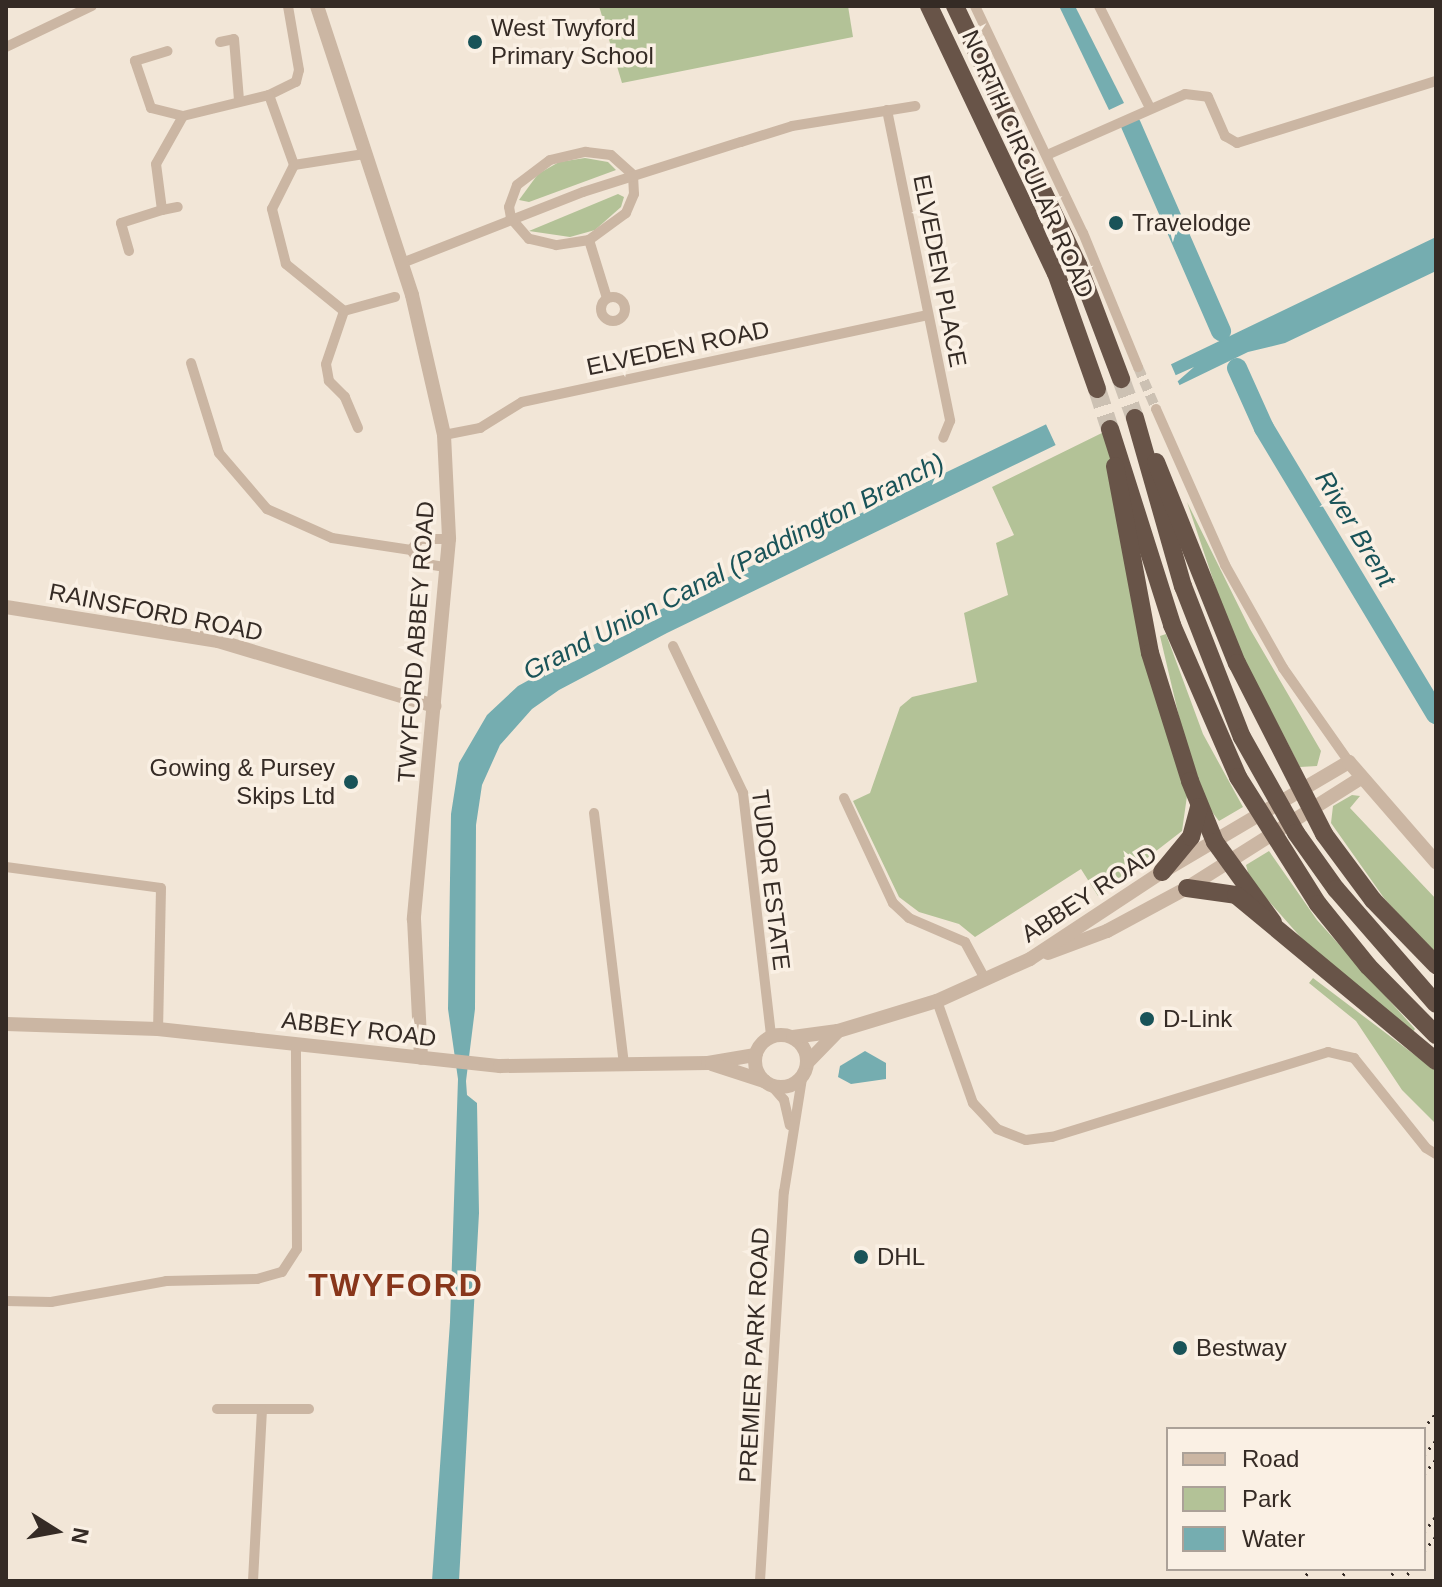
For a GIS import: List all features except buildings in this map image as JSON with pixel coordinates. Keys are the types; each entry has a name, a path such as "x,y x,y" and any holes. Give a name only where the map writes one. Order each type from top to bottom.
{"highway":[{"name":"NORTH CIRCULAR ROAD","path":"929,6 1056,273 1097,389"},
{"name":"NORTH CIRCULAR ROAD","path":"955,6 1078,265 1121,379"},
{"path":"1436,965 1373,900 1305,813 1294,794 1237,663 1177,503 1136,421 1183,586 1242,737 1296,833 1336,889 1436,1004"},
{"path":"1273,922 1199,806 1150,653 1121,512 1110,429 1172,625 1232,766 1318,904 1368,966 1436,1035"},
{"path":"1162,872 1191,837 1199,806"},
{"path":"1187,888 1232,892 1273,922 1317,966 1436,1061"}],"street":[{"path":"6,47 92,6"},
{"path":"168,51 130,62 151,108 183,116 269,95 296,82 299,70 288,6"},
{"name":"TWYFORD ABBEY ROAD","path":"317,6 402,263 444,435 449,539 414,919 421,1058"},
{"path":"975,6 1047,155 1138,367"},
{"path":"1099,6 1150,108"},
{"path":"220,42 234,39 239,100"},
{"path":"1047,155 1185,94 1202,93 1213,103 1225,136 1237,143 1436,81"},
{"path":"269,95 294,165 272,209 286,264 330,295 344,311"},
{"path":"402,263 511,218 633,175 792,126 915,106"},
{"name":"ELVEDEN PLACE","path":"887,110 950,421 943,438"},
{"path":"162,210 156,164 183,116"},
{"path":"294,165 364,154"},
{"path":"562,155 611,155 633,175 634,194 626,213 589,240 556,245 529,239 511,218 509,207 517,185 539,165 562,155"},
{"path":"129,251 121,223 178,207"},
{"path":"589,240 607,298"},
{"path":"344,311 395,297"},
{"path":"344,311 326,364 329,381 345,397 358,428"},
{"name":"ELVEDEN ROAD","path":"444,435 480,428 522,402 928,315"},
{"path":"191,363 219,453 267,509 332,538 411,550 420,563 446,567"},
{"path":"1156,409 1225,565 1283,668 1361,778 1436,862"},
{"path":"411,550 420,539 449,539"},
{"name":"RAINSFORD ROAD","path":"6,607 218,641 434,706"},
{"name":"TUDOR ESTATE","path":"673,646 743,793 771,1036"},
{"name":"ABBEY ROAD","path":"1030,959 1162,872 1349,762"},
{"name":"ABBEY ROAD","path":"793,1037 838,1031 937,1001 1030,959 1107,931 1187,888 1361,778"},
{"path":"844,798 893,903 909,918 965,942 985,979"},
{"path":"594,813 624,1065"},
{"path":"6,867 161,888 158,1029"},
{"path":"937,1001 973,1103 997,1129 1026,1140 1052,1137 1328,1052 1354,1058 1426,1148 1436,1154"},
{"name":"ABBEY ROAD","path":"6,1024 158,1029 475,1064 708,1063 755,1055"},
{"name":"ABBEY ROAD","path":"808,1062 838,1031"},
{"path":"771,1036 793,1037 803,1046 808,1062 802,1078 787,1086 767,1083 755,1055 771,1036"},
{"path":"6,1301 51,1302 166,1281 257,1279 282,1272 290,1264 298,1237 296,1044"},
{"name":"ABBEY ROAD","path":"708,1063 767,1083"},
{"name":"PREMIER PARK ROAD","path":"760,1581 791,1131 802,1078"},
{"name":"PREMIER PARK ROAD","path":"767,1083 784,1100 791,1131"},
{"path":"217,1409 309,1409"},
{"path":"253,1581 262,1410"}],"green space":[{"path":"599,6 848,6 853,37 622,83"},
{"path":"585,158 608,162 616,170 529,202 519,200 538,174 559,162"},
{"path":"618,194 624,197 621,207 595,230 570,237 529,231"},
{"path":"1110,429 1121,512 1189,782 1182,831 1098,896 1081,869 975,937 959,924 919,912 899,897 853,801 870,793 900,707 912,697 977,682 964,613 1008,595 996,543 1014,535 992,487"},
{"path":"1187,502 1250,629 1321,751 1317,766 1300,767 1232,636"},
{"path":"1166,634 1203,734 1243,807 1219,821 1209,808 1184,738 1160,636"},
{"path":"1352,795 1360,796 1350,808 1436,899 1436,957 1384,898 1331,823 1333,806"},
{"path":"1269,851 1317,920 1415,1029 1412,1033 1304,941 1250,880 1246,865"},
{"path":"1313,978 1436,1071 1436,1124 1402,1090 1356,1021 1309,983"}],"water":[{"path":"1059,6 1075,6 1124,103 1109,110"},
{"path":"1436,237 1436,271 1285,343 1248,352 667,633 559,690 532,709 500,745 482,785 476,825 475,1009 466,1081 467,1095 477,1103 479,1213 459,1581 432,1581 450,1322 458,1079 448,1009 451,814 459,763 487,715 518,686 641,619","holes":["1194,367 1178,381 1063,434 1054,430"]},
{"path":"865,1051 886,1063 886,1079 851,1084 838,1077 840,1066"}],"pier":[{"path":"1170,362 1176,376 1060,430 1176,378 1183,392 1057,448 1044,420"}],"waterway":[{"name":"River Brent","path":"1131,125 1221,331"},
{"name":"River Brent","path":"1237,368 1264,428 1436,714"}],"tunnel":[{"path":"1138,367 1156,409"},
{"path":"1121,379 1135,418"},
{"path":"1097,389 1110,429"}],"railway":[{"path":"1425,1427 1436,1413"},
{"path":"1426,1452 1436,1440"},
{"path":"1426,1472 1436,1459"},
{"path":"1426,1529 1436,1516"},
{"path":"1426,1548 1436,1536"},
{"path":"1301,1581 1309,1571"},
{"path":"1338,1581 1346,1571"},
{"path":"1387,1581 1394,1571"},
{"path":"1403,1581 1410,1571"}],"place":[{"name":"West Twyford Primary School","path":"475,42"},
{"name":"Travelodge","path":"1116,223"},
{"name":"Gowing & Pursey Skips Ltd","path":"351,782"},
{"name":"D-Link","path":"1147,1019"},
{"name":"DHL","path":"861,1257"},
{"name":"Bestway","path":"1180,1348"}],"district":[{"name":"TWYFORD","path":"396,1285"}],"water label":[{"name":"Grand Union Canal (Paddington Branch)","path":"734,567"}]}
